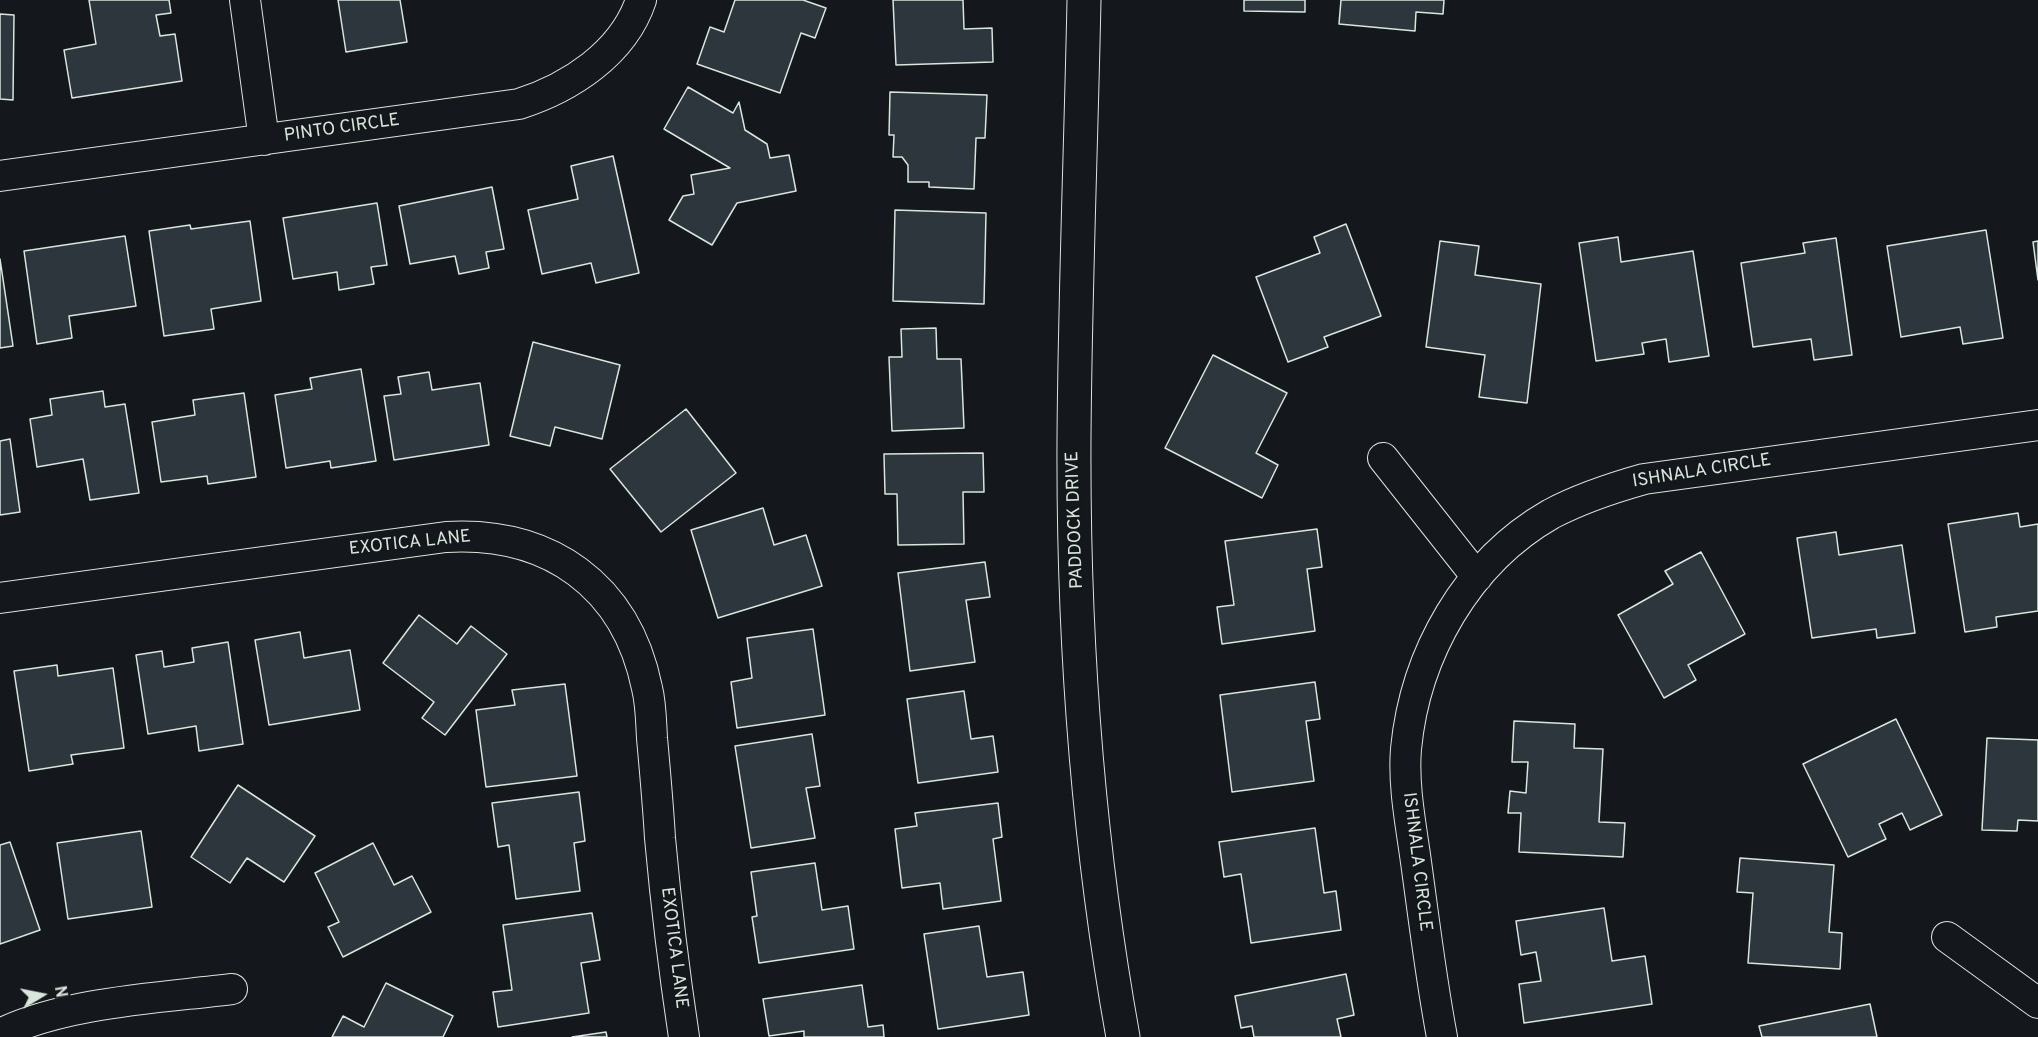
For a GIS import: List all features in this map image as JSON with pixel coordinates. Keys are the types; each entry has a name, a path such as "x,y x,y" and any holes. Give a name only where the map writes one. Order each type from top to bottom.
{"street":[{"path":"245,0 264,140"},
{"name":"PINTO CIRCLE","path":"0,176 519,104 541,97 581,75 599,60 628,24 641,0"},
{"name":"PADDOCK DRIVE","path":"1084,0 1074,438 1075,522 1083,690 1098,857 1124,1037"},
{"name":"ISHNALA CIRCLE","path":"1442,1037 1431,980 1407,798 1406,750 1413,704 1427,658 1449,615 1477,577 1512,542 1550,515 1599,492 1644,479 2038,425"},
{"path":"1383,458 1477,577"},
{"name":"EXOTICA LANE","path":"0,598 455,537 495,537 518,542 561,560 597,588 612,605 636,645 648,689 662,858 684,1037"},
{"path":"1947,937 2038,1003"},
{"path":"0,1034 38,1019 84,1009 232,988"}],"building":[{"path":"89,0 169,0 171,13 156,15 160,36 175,34 182,81 72,98 64,50 96,44"},
{"path":"338,0 400,0 407,42 346,52"},
{"path":"735,0 803,0 826,8 815,38 801,33 780,93 697,64 710,27 724,32"},
{"path":"893,0 963,0 964,29 992,28 993,62 896,65"},
{"path":"1244,0 1305,0 1305,12 1244,11"},
{"path":"1341,0 1444,0 1443,14 1416,12 1415,31 1339,24"},
{"path":"0,14 14,15 13,100 0,99"},
{"path":"688,87 733,113 739,102 745,130 767,144 770,158 789,155 796,191 737,203 712,245 669,220 683,196 694,194 691,175 730,168 664,129"},
{"path":"890,92 987,95 985,138 976,138 974,189 929,187 929,182 908,182 908,165 902,157 893,157 894,135 889,135"},
{"path":"613,156 639,273 596,283 591,263 542,274 528,210 578,199 571,166"},
{"path":"492,187 504,249 486,252 489,268 459,274 455,256 410,264 399,206"},
{"path":"377,203 387,265 371,267 374,284 339,290 337,272 293,279 283,218"},
{"path":"895,210 986,213 984,304 893,301"},
{"path":"250,221 261,301 211,309 214,329 164,336 149,231 190,225 191,229"},
{"path":"1346,224 1381,316 1324,337 1328,347 1288,362 1256,277 1320,253 1314,237"},
{"path":"1986,230 2003,338 1963,344 1960,327 1901,337 1887,246"},
{"path":"125,236 136,306 69,316 72,338 37,344 24,251"},
{"path":"1618,237 1621,262 1693,251 1709,356 1669,362 1666,339 1642,343 1644,354 1596,361 1579,243"},
{"path":"1836,238 1852,355 1814,360 1811,339 1753,347 1741,263 1805,253 1803,243"},
{"path":"1440,241 1479,246 1475,275 1541,284 1527,403 1479,397 1485,355 1426,347"},
{"path":"2038,241 2038,280 2033,242"},
{"path":"0,259 13,346 0,348"},
{"path":"936,328 937,359 961,359 964,428 892,431 889,357 902,357 901,329"},
{"path":"533,342 620,365 602,439 555,427 550,446 510,436"},
{"path":"1213,355 1287,393 1256,453 1278,465 1262,498 1165,448"},
{"path":"361,369 376,461 331,468 330,461 286,468 275,395 312,389 310,378"},
{"path":"429,372 432,390 480,383 489,445 394,460 384,396 401,394 398,377"},
{"path":"103,391 105,407 125,404 139,493 90,500 83,459 37,467 30,419 52,415 50,399"},
{"path":"244,393 256,477 208,484 207,476 161,482 152,422 195,415 193,400"},
{"path":"686,409 736,473 661,532 610,469"},
{"path":"10,439 20,512 0,515 0,441"},
{"path":"983,453 984,492 963,492 964,544 898,545 897,494 885,494 884,454"},
{"path":"763,508 774,545 806,535 822,586 718,618 691,530"},
{"path":"2018,513 2020,527 2038,524 2038,611 1996,617 1997,627 1965,632 1948,524"},
{"path":"1317,529 1322,567 1307,569 1315,631 1222,644 1217,607 1234,605 1225,541"},
{"path":"1836,532 1839,555 1902,545 1915,633 1877,638 1876,629 1812,638 1797,538"},
{"path":"1701,552 1745,634 1688,665 1696,680 1664,698 1618,615 1673,584 1665,571"},
{"path":"985,562 990,597 966,600 975,662 910,671 898,573"},
{"path":"419,615 457,644 471,626 507,654 445,735 422,718 434,702 383,663"},
{"path":"813,629 825,715 737,728 731,682 752,678 747,638"},
{"path":"300,632 304,658 350,650 360,710 269,725 255,640"},
{"path":"228,642 243,744 199,751 196,726 148,734 136,655 162,651 164,667 194,662 192,648"},
{"path":"57,665 58,676 113,668 124,748 71,755 73,764 29,771 14,671"},
{"path":"1315,682 1320,719 1306,721 1314,781 1232,792 1220,695"},
{"path":"565,684 577,776 486,787 476,710 515,705 512,690"},
{"path":"964,691 971,739 993,736 998,772 918,783 907,699"},
{"path":"1896,719 1942,815 1910,830 1902,813 1879,824 1886,839 1848,857 1803,764"},
{"path":"1514,721 1575,724 1574,748 1603,749 1599,822 1625,823 1623,857 1519,852 1521,813 1508,813 1510,791 1526,793 1528,762 1512,762"},
{"path":"812,734 820,786 806,788 815,838 751,848 735,746"},
{"path":"1987,738 2038,740 2038,821 2018,820 2017,831 1982,830"},
{"path":"238,785 315,836 284,882 247,858 230,883 191,857"},
{"path":"579,792 585,841 574,843 580,891 516,899 509,845 498,847 492,803"},
{"path":"998,803 1002,837 993,839 1001,901 943,909 940,883 902,888 895,829 917,826 915,813"},
{"path":"1315,828 1324,893 1336,891 1341,930 1251,943 1241,874 1224,877 1219,842"},
{"path":"141,831 152,907 68,919 57,843"},
{"path":"10,842 40,930 0,944 0,845"},
{"path":"373,843 394,885 412,876 431,912 343,957 328,927 339,922 315,873"},
{"path":"1740,858 1834,865 1829,932 1842,933 1840,969 1748,963 1753,893 1737,892"},
{"path":"815,863 822,910 848,906 854,949 759,963 752,917 757,916 751,872"},
{"path":"1604,908 1612,961 1645,956 1652,1004 1524,1023 1519,984 1541,981 1536,952 1521,955 1516,921"},
{"path":"592,913 600,960 581,963 589,1013 498,1027 493,992 512,990 503,925"},
{"path":"979,926 987,977 1023,972 1029,1015 938,1029 924,934"},
{"path":"1346,974 1354,1015 1337,1019 1341,1037 1254,1037 1252,1026 1241,1028 1235,996"},
{"path":"386,983 453,1016 443,1037 332,1037 343,1016 364,1027"},
{"path":"862,985 868,1027 883,1025 884,1037 804,1037 804,1031 769,1036 763,999"},
{"path":"1870,1004 1877,1037 1762,1037 1759,1026"},
{"path":"606,1032 607,1037 572,1037"}]}
